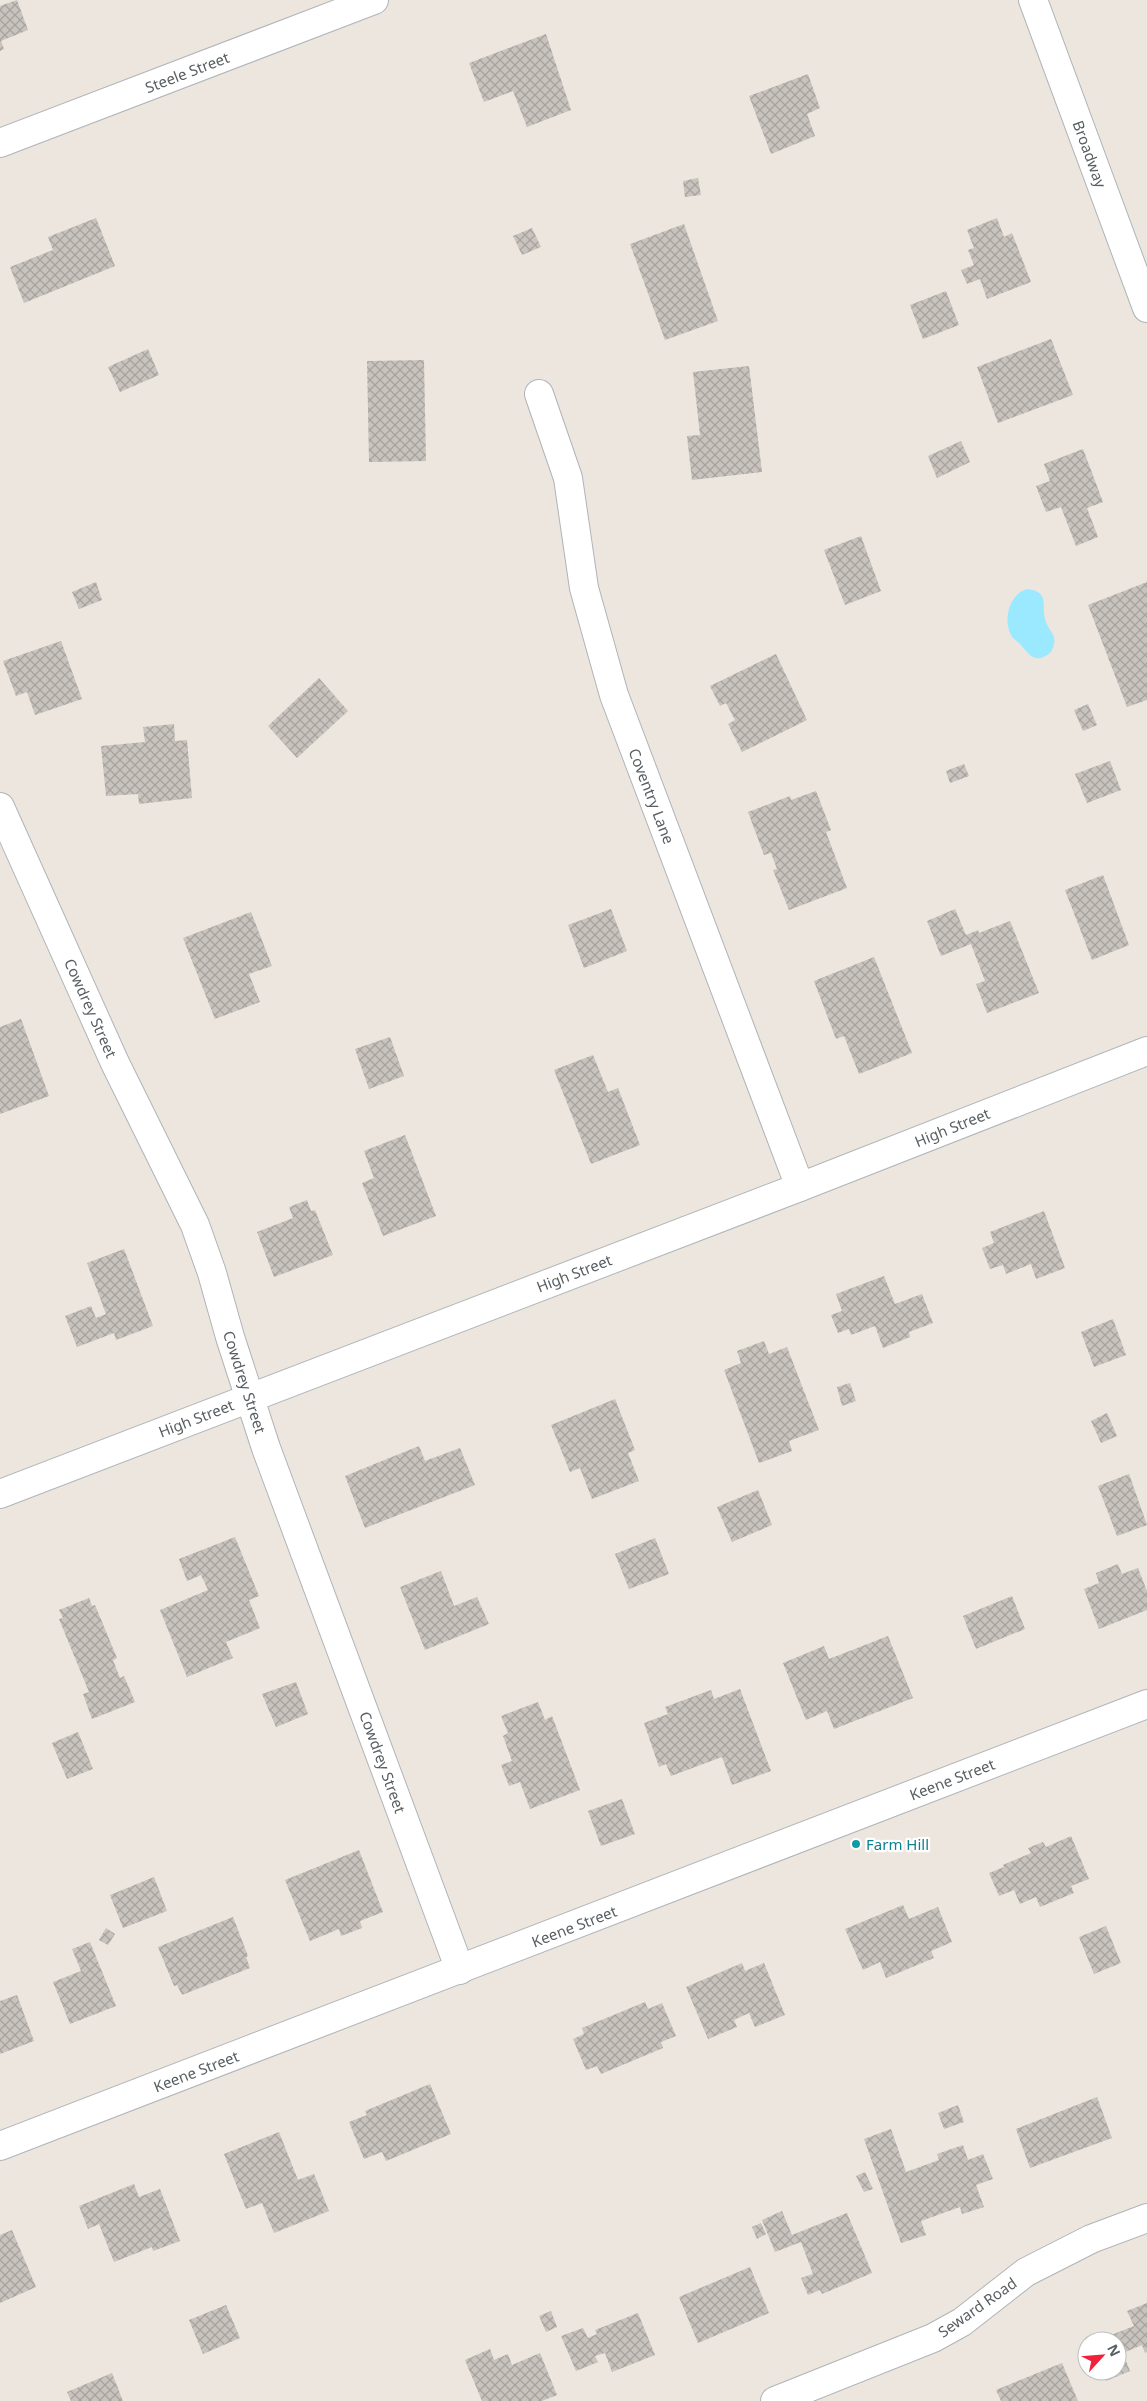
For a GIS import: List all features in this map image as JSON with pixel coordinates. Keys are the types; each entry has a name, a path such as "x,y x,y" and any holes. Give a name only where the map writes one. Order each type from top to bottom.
{"street":[{"name":"Steele Street","path":"0,143 374,0"},
{"name":"Broadway","path":"1033,0 1147,308"},
{"name":"Coventry Lane","path":"539,394 568,478 584,588 614,695 800,1187"},
{"name":"Cowdrey Street","path":"0,807 115,1063 188,1209 212,1272 266,1448 460,1970"},
{"name":"High Street","path":"0,1494 800,1187 1147,1050"},
{"name":"Keene Street","path":"0,2146 1147,1704"},
{"name":"Seward Road","path":"775,2401 926,2342 962,2322 1026,2272 1091,2239 1147,2218"}],"water":[{"path":"1027,589 1042,596 1045,619 1054,638 1051,652 1041,658 1033,657 1029,654 1013,638 1009,629 1009,608 1016,596"}],"building":[{"path":"17,0 28,30 1,41 4,49 0,51 0,6"},
{"path":"546,34 571,110 527,127 513,91 484,102 469,63"},
{"path":"808,74 820,108 807,114 815,136 771,154 749,96"},
{"path":"698,178 701,195 685,197 683,181"},
{"path":"96,218 115,266 24,303 10,267 53,250 48,237"},
{"path":"997,218 1004,237 1012,233 1031,282 987,299 980,279 967,284 961,270 974,265 968,250 974,248 967,230"},
{"path":"684,224 718,321 665,340 630,244"},
{"path":"532,228 541,247 522,255 513,236"},
{"path":"946,291 959,325 923,339 910,305"},
{"path":"1051,339 1073,395 998,423 977,367"},
{"path":"148,349 159,375 120,392 108,367"},
{"path":"424,360 426,461 369,462 367,361"},
{"path":"749,366 762,472 692,480 687,436 700,435 693,372"},
{"path":"961,441 970,462 937,478 928,456"},
{"path":"1083,449 1103,502 1087,508 1098,537 1076,546 1061,507 1046,512 1036,486 1050,481 1044,464"},
{"path":"861,536 881,591 845,605 824,550"},
{"path":"96,582 102,600 79,609 72,592"},
{"path":"1147,582 1147,700 1127,707 1088,605"},
{"path":"61,641 82,699 35,715 27,692 16,696 3,661"},
{"path":"776,654 807,720 742,752 728,724 735,720 726,703 720,706 710,686"},
{"path":"319,678 348,711 297,758 268,726"},
{"path":"1088,704 1097,725 1083,731 1074,710"},
{"path":"174,724 175,741 187,740 192,798 139,804 138,794 106,796 101,746 145,742 143,727"},
{"path":"1110,761 1121,790 1087,803 1075,774"},
{"path":"964,764 969,776 950,783 946,771"},
{"path":"816,791 831,830 826,832 847,888 789,910 773,870 777,869 771,853 764,855 748,812 790,796 791,800"},
{"path":"1103,875 1129,945 1092,960 1065,890"},
{"path":"611,909 627,951 584,968 568,925"},
{"path":"955,909 966,935 978,930 979,933 1010,921 1039,993 987,1013 976,984 985,981 971,944 941,956 927,921"},
{"path":"251,912 272,966 249,974 260,1002 215,1019 183,938"},
{"path":"874,957 912,1053 859,1074 844,1036 836,1039 814,981"},
{"path":"21,1019 49,1096 0,1114 0,1027"},
{"path":"390,1037 404,1076 369,1089 355,1049"},
{"path":"593,1055 608,1092 618,1088 640,1145 591,1164 554,1070"},
{"path":"405,1135 436,1216 383,1236 362,1183 374,1178 364,1151"},
{"path":"307,1200 311,1211 315,1210 333,1255 274,1277 257,1232 293,1218 289,1207"},
{"path":"1044,1211 1065,1268 1036,1279 1031,1264 1006,1274 1003,1265 990,1269 982,1248 994,1243 990,1232"},
{"path":"124,1249 153,1326 116,1340 114,1333 77,1347 65,1316 91,1306 96,1318 106,1314 87,1263"},
{"path":"884,1276 895,1304 922,1294 933,1323 909,1332 910,1337 883,1348 875,1326 851,1335 849,1329 838,1333 831,1315 842,1311 836,1294"},
{"path":"1113,1319 1126,1355 1094,1367 1081,1332"},
{"path":"764,1341 769,1354 787,1347 819,1430 789,1441 792,1451 759,1463 724,1370 741,1363 737,1351"},
{"path":"850,1383 856,1401 842,1406 837,1387"},
{"path":"615,1399 635,1450 628,1453 639,1481 592,1499 580,1468 570,1472 551,1425"},
{"path":"1107,1413 1117,1436 1101,1443 1091,1421"},
{"path":"419,1446 425,1461 460,1448 475,1485 365,1528 345,1476"},
{"path":"1129,1474 1147,1525 1117,1536 1098,1486"},
{"path":"758,1490 772,1525 732,1542 717,1507"},
{"path":"235,1537 259,1596 249,1600 260,1628 226,1642 233,1658 187,1677 160,1610 208,1590 201,1575 187,1581 179,1559"},
{"path":"655,1538 669,1574 629,1589 615,1554"},
{"path":"1118,1564 1122,1574 1138,1568 1147,1591 1147,1610 1099,1629 1084,1589 1099,1583 1096,1573"},
{"path":"441,1571 454,1606 477,1597 489,1624 425,1650 400,1587"},
{"path":"1012,1596 1025,1629 976,1649 963,1616"},
{"path":"89,1598 92,1606 95,1605 117,1658 113,1660 120,1678 124,1676 135,1702 92,1719 83,1694 89,1692 59,1619 63,1618 59,1610"},
{"path":"888,1636 913,1698 834,1729 827,1711 806,1720 783,1663 824,1646 829,1659"},
{"path":"296,1682 308,1714 276,1727 262,1694"},
{"path":"740,1689 771,1771 732,1785 722,1757 671,1776 666,1764 659,1767 644,1723 668,1714 665,1707 711,1690 714,1699"},
{"path":"538,1702 545,1720 552,1716 580,1790 530,1809 520,1782 509,1786 501,1765 512,1761 503,1736 508,1733 501,1716"},
{"path":"78,1732 93,1769 67,1779 52,1743"},
{"path":"622,1799 635,1834 601,1846 588,1811"},
{"path":"1071,1836 1089,1879 1071,1886 1074,1893 1040,1907 1036,1897 1020,1904 1014,1890 999,1896 989,1873 1031,1853 1028,1848 1043,1842 1046,1847"},
{"path":"359,1850 383,1912 360,1921 362,1928 341,1936 339,1929 310,1941 285,1880"},
{"path":"154,1877 167,1911 123,1928 110,1895"},
{"path":"903,1905 909,1919 938,1907 952,1942 931,1951 934,1958 886,1978 880,1962 863,1970 845,1929"},
{"path":"233,1917 248,1956 246,1957 250,1968 182,1995 177,1985 174,1986 158,1947"},
{"path":"1106,1926 1121,1963 1094,1974 1079,1937"},
{"path":"106,1928 115,1934 108,1945 99,1940"},
{"path":"90,1942 116,2006 70,2024 53,1982 81,1971 72,1949"},
{"path":"742,1963 745,1971 764,1963 785,2015 755,2027 749,2013 734,2020 737,2027 708,2039 686,1987"},
{"path":"17,1995 34,2041 0,2054 0,2001"},
{"path":"645,2002 648,2009 662,2003 676,2036 661,2042 663,2048 601,2074 597,2066 586,2070 573,2039 584,2034 582,2028"},
{"path":"430,2084 451,2134 386,2161 382,2152 364,2159 349,2122 367,2115 365,2111"},
{"path":"1097,2097 1112,2138 1030,2168 1016,2129"},
{"path":"958,2105 964,2122 944,2129 938,2113"},
{"path":"891,2129 906,2172 939,2160 937,2154 963,2145 968,2160 983,2154 993,2179 976,2185 984,2207 962,2214 960,2207 921,2221 926,2235 901,2243 864,2139"},
{"path":"279,2132 298,2180 314,2174 329,2211 274,2233 262,2203 246,2209 224,2154"},
{"path":"865,2172 873,2189 864,2192 856,2176"},
{"path":"134,2184 139,2197 160,2189 180,2241 153,2251 152,2247 114,2262 99,2224 88,2229 79,2206"},
{"path":"782,2211 792,2235 847,2213 872,2273 822,2294 820,2290 808,2295 801,2278 813,2274 801,2242 775,2252 762,2220"},
{"path":"761,2223 766,2234 757,2239 752,2227"},
{"path":"12,2230 36,2287 0,2303 0,2235"},
{"path":"750,2267 769,2313 698,2343 679,2297"},
{"path":"1147,2303 1147,2352 1145,2353 1142,2345 1127,2351 1127,2331 1121,2331 1134,2326 1127,2311"},
{"path":"226,2305 240,2338 203,2354 189,2320"},
{"path":"551,2311 557,2327 546,2332 539,2316"},
{"path":"638,2313 655,2355 612,2372 605,2353 595,2356 598,2362 576,2371 561,2336 583,2328 588,2338 597,2334 595,2330"},
{"path":"490,2349 494,2360 508,2354 512,2365 540,2353 557,2395 542,2401 482,2401 465,2360"},
{"path":"1062,2363 1078,2401 1001,2401 996,2390"},
{"path":"112,2373 123,2401 71,2401 67,2392"}],"place":[{"name":"Farm Hill","path":"856,1844"}]}
